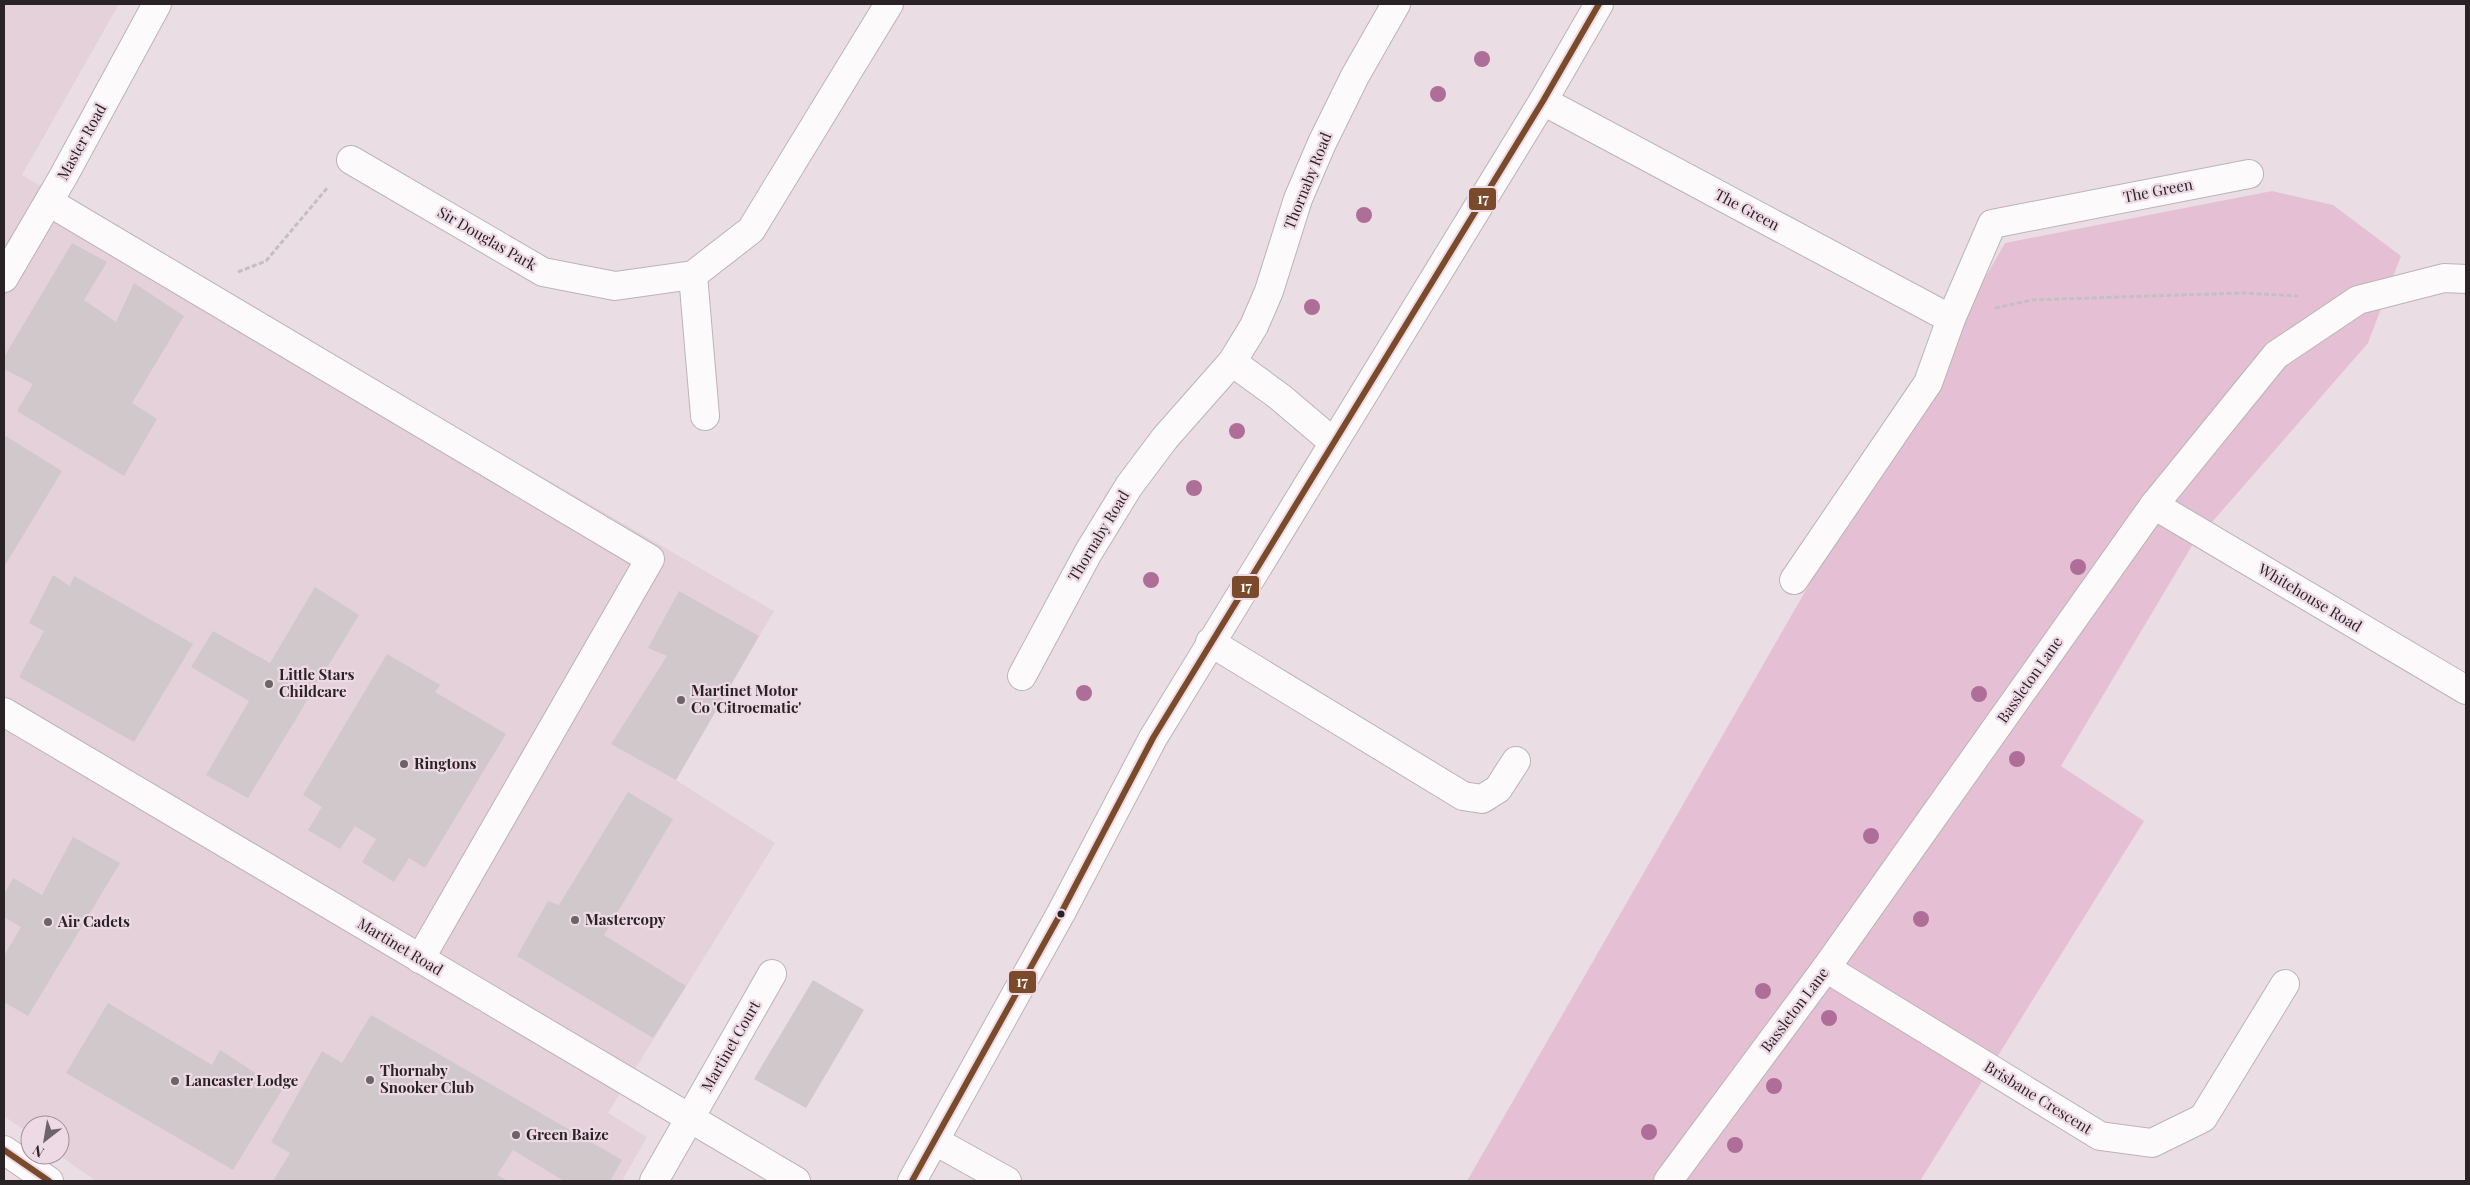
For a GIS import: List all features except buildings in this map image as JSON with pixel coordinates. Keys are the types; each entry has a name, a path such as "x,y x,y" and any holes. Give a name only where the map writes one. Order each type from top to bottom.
{"street":[{"name":"Master Road","path":"4,278 49,202 157,4"},
{"name":"Sir Douglas Park","path":"351,160 543,272 615,286 693,275 751,230 889,4"},
{"name":"Thornaby Road","path":"1022,676 1088,553 1129,486 1165,438 1232,362 1254,326 1269,291 1298,199 1322,143 1355,76 1396,4"},
{"path":"912,1181 1061,913 1153,738 1210,642 1543,101 1599,4"},
{"name":"The Green","path":"1543,101 1951,318"},
{"name":"The Green","path":"1794,580 1928,383 1951,318 1992,224 2249,174"},
{"path":"49,202 650,559 420,959"},
{"path":"693,275 705,416"},
{"name":"Bassleton Lane","path":"1668,1181 1826,968 2154,505 2276,355 2358,300 2444,278 2466,280"},
{"path":"1232,362 1280,397 1333,442"},
{"name":"Whitehouse Road","path":"2154,505 2466,690"},
{"path":"1210,642 1463,796 1482,799 1498,789 1516,761"},
{"name":"Martinet Road","path":"4,712 796,1181"},
{"name":"Brisbane Crescent","path":"1826,968 2100,1136 2152,1143 2203,1118 2285,984"},
{"name":"Martinet Court","path":"654,1181 772,974"},
{"path":"935,1140 1007,1181"},
{"path":"4,1150 49,1181"}],"path":[{"path":"236,273 266,261 351,160"},
{"path":"1951,318 2032,300 2243,293 2301,296"}],"shaded area":[{"path":"4,4 119,4 22,175 774,611 676,780 775,843 608,1113 647,1137 622,1181 96,1181 70,1163 70,1115 20,1115 20,1127 4,1116"},
{"path":"2272,191 2333,205 2401,256 2368,343 2193,544 2061,766 2144,821 1920,1181 1467,1181 2005,243"}],"transit line":[{"name":"17","path":"912,1181 1061,913 1153,738 1543,101 1599,4"},
{"name":"17","path":"4,1150 49,1181"}],"place":[{"name":"Little Stars Childcare","path":"269,684"},
{"name":"Martinet Motor Co 'Citroematic'","path":"681,700"},
{"name":"Ringtons","path":"404,764"},
{"name":"Mastercopy","path":"575,920"},
{"name":"Air Cadets","path":"48,922"},
{"name":"Thornaby Snooker Club","path":"370,1080"},
{"name":"Lancaster Lodge","path":"175,1081"},
{"name":"Green Baize","path":"516,1135"}]}
